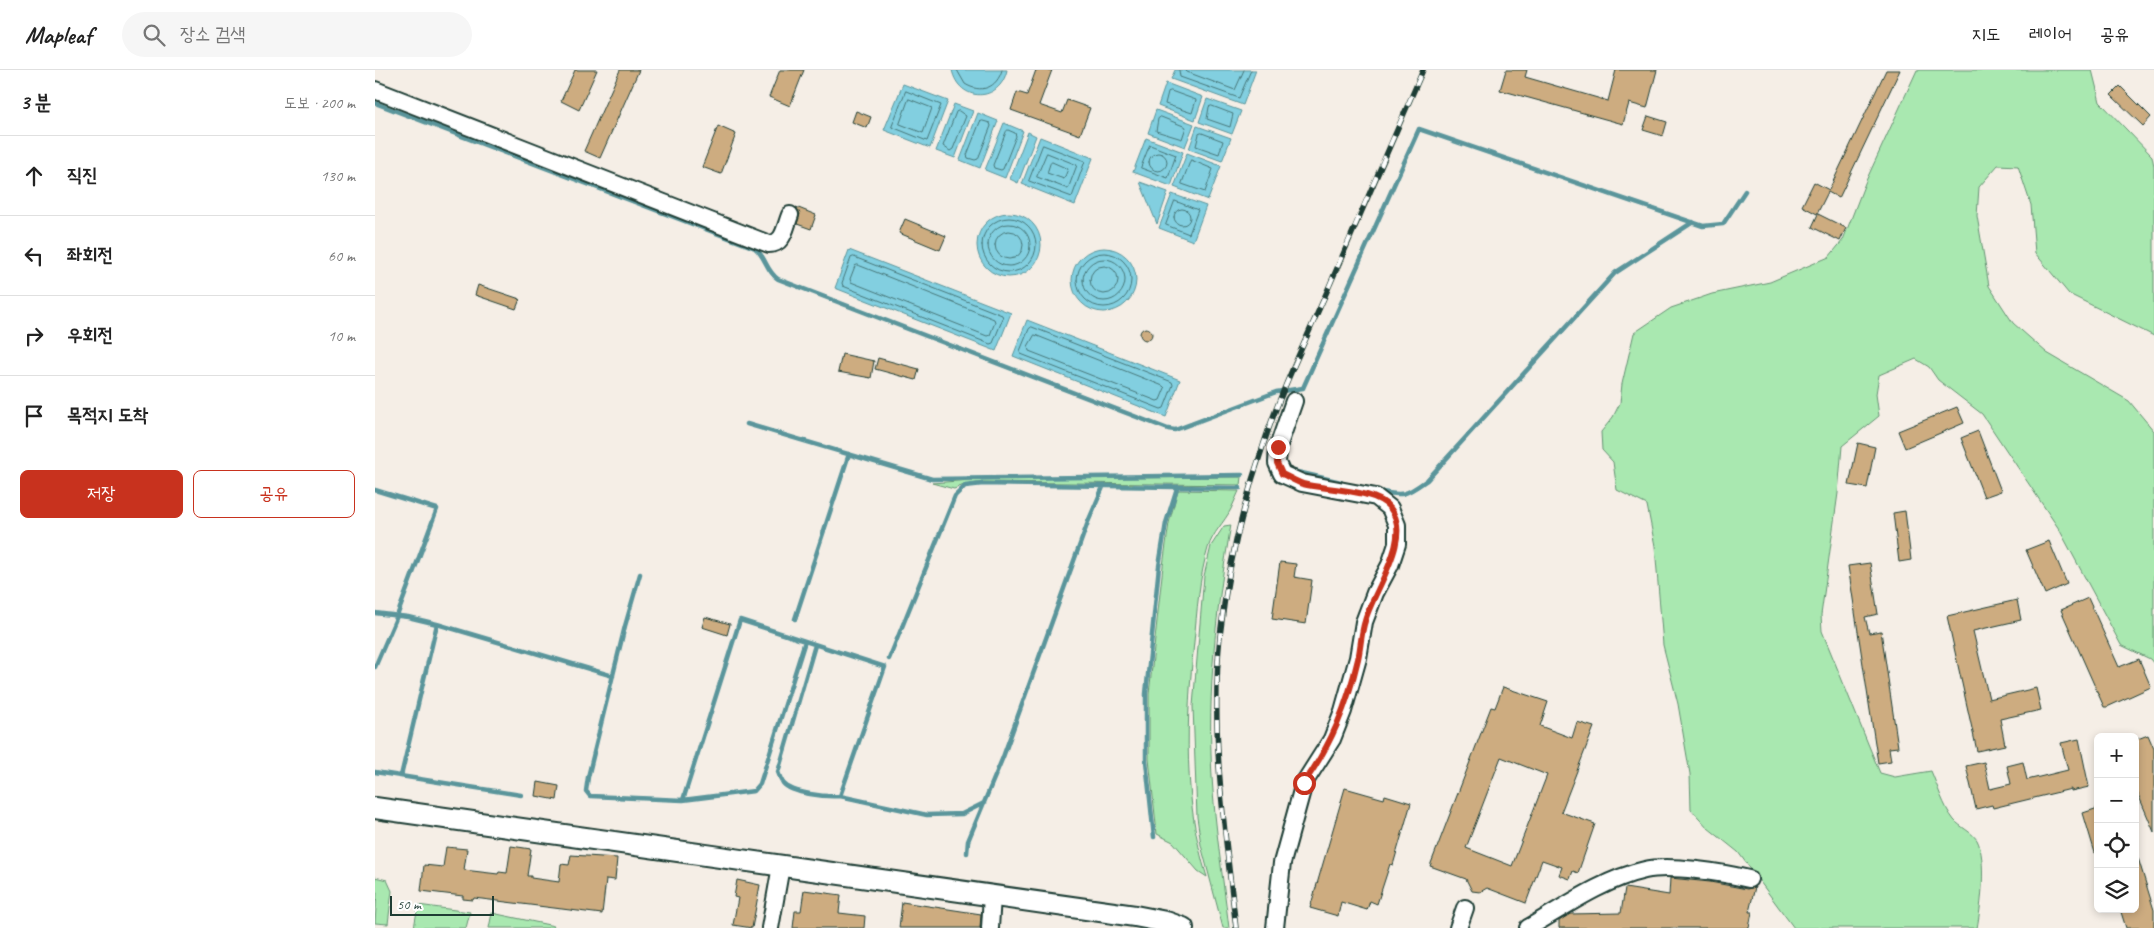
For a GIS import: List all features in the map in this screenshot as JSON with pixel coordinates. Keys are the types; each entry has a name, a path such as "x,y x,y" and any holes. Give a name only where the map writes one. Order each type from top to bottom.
{"street":[{"path":"375,90 769,244 776,244 780,240 789,215"},
{"path":"1275,928 1282,864 1304,783 1319,762 1335,732 1358,658 1364,622 1397,544 1397,525 1390,508 1376,498 1302,484 1282,474 1277,463 1278,447 1294,400"},
{"path":"375,808 1135,916 1166,922 1183,928"},
{"path":"769,928 781,866"},
{"path":"1528,928 1613,881 1646,870 1665,868 1749,879"},
{"path":"989,928 992,896"},
{"path":"1458,928 1465,908"}],"green space":[{"path":"1917,70 2092,70 2100,102 2152,156 2154,166 2154,336 2069,294 2035,253 2031,205 2018,166 1998,165 1979,187 1977,216 1989,286 2013,323 2047,353 2129,401 2154,431 2154,664 2150,659 2121,645 2059,529 1982,414 1938,380 1929,367 1916,359 1879,375 1876,394 1879,416 1842,446 1838,493 1821,615 1822,631 1880,773 1895,777 1931,771 1950,815 1977,840 1982,859 1979,919 1977,928 1794,928 1738,852 1708,828 1691,809 1690,774 1678,704 1663,645 1655,546 1647,505 1617,490 1613,462 1602,450 1601,432 1613,417 1620,403 1622,384 1634,333 1671,308 1712,294 1770,282 1829,257 1843,240 1865,183"},
{"path":"1242,477 1241,485 983,482 964,485 954,489 932,483 984,479"},
{"path":"1178,490 1239,491 1232,507 1210,542 1205,559 1191,671 1188,731 1190,790 1199,849 1207,877 1198,871 1173,842 1157,834 1149,759 1149,694 1169,523"},
{"path":"1231,525 1217,619 1211,713 1213,796 1229,928 1223,928 1201,845 1197,817 1193,706 1204,576 1211,546 1224,526"},
{"path":"375,877 387,880 392,891 388,924 375,923 377,892 375,891"},
{"path":"418,905 470,912 466,928 414,928"},
{"path":"492,913 554,926 554,928 489,928"}],"water":[{"path":"952,70 1007,70 1003,81 996,89 979,95 963,89 956,81"},
{"path":"1175,70 1256,70 1243,105 1171,79"},
{"path":"1166,83 1203,97 1195,120 1158,106"},
{"path":"903,84 948,101 930,148 884,130"},
{"path":"1207,99 1241,111 1232,134 1199,122"},
{"path":"954,104 973,111 955,158 936,151"},
{"path":"1156,110 1194,124 1185,147 1148,133"},
{"path":"978,113 998,121 980,168 960,160"},
{"path":"1004,123 1023,131 1005,178 985,170"},
{"path":"1197,126 1231,138 1222,161 1189,149"},
{"path":"1028,132 1036,136 1018,183 1010,179"},
{"path":"1040,137 1093,158 1075,205 1022,184"},
{"path":"1146,138 1183,152 1171,186 1133,172"},
{"path":"1187,153 1221,166 1208,200 1174,187"},
{"path":"1140,182 1168,192 1157,224"},
{"path":"1172,194 1206,206 1193,241 1159,228"},
{"path":"1003,213 1015,213 1032,222 1039,233 1041,245 1039,257 1032,268 1015,277 1003,277 991,272 982,263 977,251 977,239 982,227 991,218"},
{"path":"1098,248 1110,248 1127,257 1134,268 1136,280 1134,292 1127,303 1110,312 1098,312 1086,307 1077,298 1072,286 1072,274 1077,262 1086,253"},
{"path":"849,250 1011,313 996,351 835,288"},
{"path":"1027,320 1180,380 1166,417 1013,356"}],"building":[{"path":"575,70 597,70 579,110 561,101"},
{"path":"620,70 639,70 600,158 584,151"},
{"path":"780,70 804,70 790,106 769,97"},
{"path":"1036,70 1052,70 1039,105 1062,113 1067,100 1090,108 1080,135 1011,110 1017,92 1027,95"},
{"path":"1506,70 1527,70 1525,77 1608,101 1616,70 1657,70 1647,108 1629,103 1623,124 1500,90"},
{"path":"1886,70 1900,70 1839,198 1828,192 1817,214 1802,206 1814,182 1829,190"},
{"path":"2120,86 2151,117 2143,126 2111,95"},
{"path":"856,111 871,117 867,128 852,122"},
{"path":"1648,116 1667,122 1663,136 1643,130"},
{"path":"718,126 736,134 721,174 702,167"},
{"path":"796,207 816,215 811,229 797,224 800,214"},
{"path":"1818,214 1846,228 1840,241 1812,227"},
{"path":"905,219 946,236 940,250 899,233"},
{"path":"478,285 520,299 516,309 475,295"},
{"path":"1144,328 1148,328 1152,334 1148,340 1144,340 1140,336 1140,332"},
{"path":"842,354 874,361 871,378 838,372"},
{"path":"878,358 919,369 916,380 875,369"},
{"path":"1957,407 1964,423 1905,448 1898,431"},
{"path":"1978,431 2001,491 1984,497 1961,438"},
{"path":"1858,443 1875,447 1867,488 1849,485"},
{"path":"1905,511 1911,560 1899,562 1893,513"},
{"path":"2049,541 2067,584 2045,594 2026,550"},
{"path":"1280,562 1296,564 1294,577 1312,580 1306,624 1272,619"},
{"path":"1870,563 1878,614 1865,617 1869,633 1881,631 1898,747 1889,748 1891,761 1878,763 1848,566"},
{"path":"2088,598 2119,667 2139,659 2151,687 2107,707 2104,707 2061,610"},
{"path":"2017,600 2021,620 1973,631 1989,699 2036,688 2041,710 2000,719 2005,745 1977,751 1947,616"},
{"path":"705,617 730,624 727,635 702,627"},
{"path":"1503,687 1548,702 1540,726 1572,738 1577,722 1594,727 1561,812 1595,824 1578,873 1573,871 1570,879 1559,875 1562,867 1542,860 1526,903 1487,888 1480,892 1472,891 1466,879 1430,866 1491,707 1495,708","holes":["1501,757 1547,775 1512,866 1466,848"]},
{"path":"2148,735 2154,749 2154,832 2139,796 2139,738"},
{"path":"2079,739 2089,787 2071,791 2071,789 1993,808 1992,805 1976,809 1966,766 1984,762 1990,789 2011,784 2007,766 2023,762 2027,780 2068,770 2061,743"},
{"path":"538,782 559,786 557,800 536,796"},
{"path":"1345,788 1384,799 1385,795 1411,803 1393,865 1390,864 1377,904 1370,901 1367,910 1341,902 1338,916 1310,908"},
{"path":"2094,809 2094,850 2083,813"},
{"path":"511,846 531,849 527,876 559,882 561,864 569,865 571,855 617,858 615,880 606,879 602,914 474,898 473,900 463,899 463,896 421,891 424,865 443,867 446,847 467,849 464,870 498,874 499,872 507,873"},
{"path":"2139,861 2154,910 2154,928 2126,928 2121,913 2139,913"},
{"path":"1670,878 1710,882 1747,889 1755,887 1749,912 1752,912 1749,928 1559,928 1559,921 1570,914 1621,913 1625,888 1669,895"},
{"path":"737,880 760,885 752,928 733,925 738,898 734,897"},
{"path":"804,890 841,895 839,913 865,916 864,928 793,928 795,911 801,911"},
{"path":"902,902 981,914 980,928 899,928"}],"waterway":[{"path":"375,103 755,248 778,279 1168,429 1175,430 1276,392 1303,388 1419,129 1703,226 1723,224 1745,191"},
{"path":"1378,491 1394,494 1409,492 1427,480 1615,273 1693,222"},
{"path":"747,424 932,479 1242,475"},
{"path":"795,619 849,454"},
{"path":"1293,471 1341,482"},
{"path":"889,659 955,496 965,486 983,484 1240,488"},
{"path":"967,853 968,841 1003,757 1088,522 1103,487"},
{"path":"1154,837 1146,761 1146,694 1159,566 1166,523 1177,488"},
{"path":"375,490 437,509 397,616 375,667"},
{"path":"640,574 625,626 588,777 586,791 590,796 683,800 754,791 760,784 805,641"},
{"path":"375,613 408,617 437,624 613,676"},
{"path":"683,800 740,620 885,667"},
{"path":"401,776 437,624"},
{"path":"815,645 778,772 787,787 802,792 840,796 927,815 962,814 984,803"},
{"path":"840,796 885,667"},
{"path":"375,772 521,795"}],"railway":[{"path":"1236,928 1220,782 1217,672 1223,612 1237,538 1256,466 1278,404 1423,70"}],"route":[{"path":"1278,447 1277,463 1282,474 1302,484 1376,498 1390,508 1397,525 1397,544 1390,565 1375,593 1364,622 1358,658 1343,711 1332,739 1304,783"}]}
